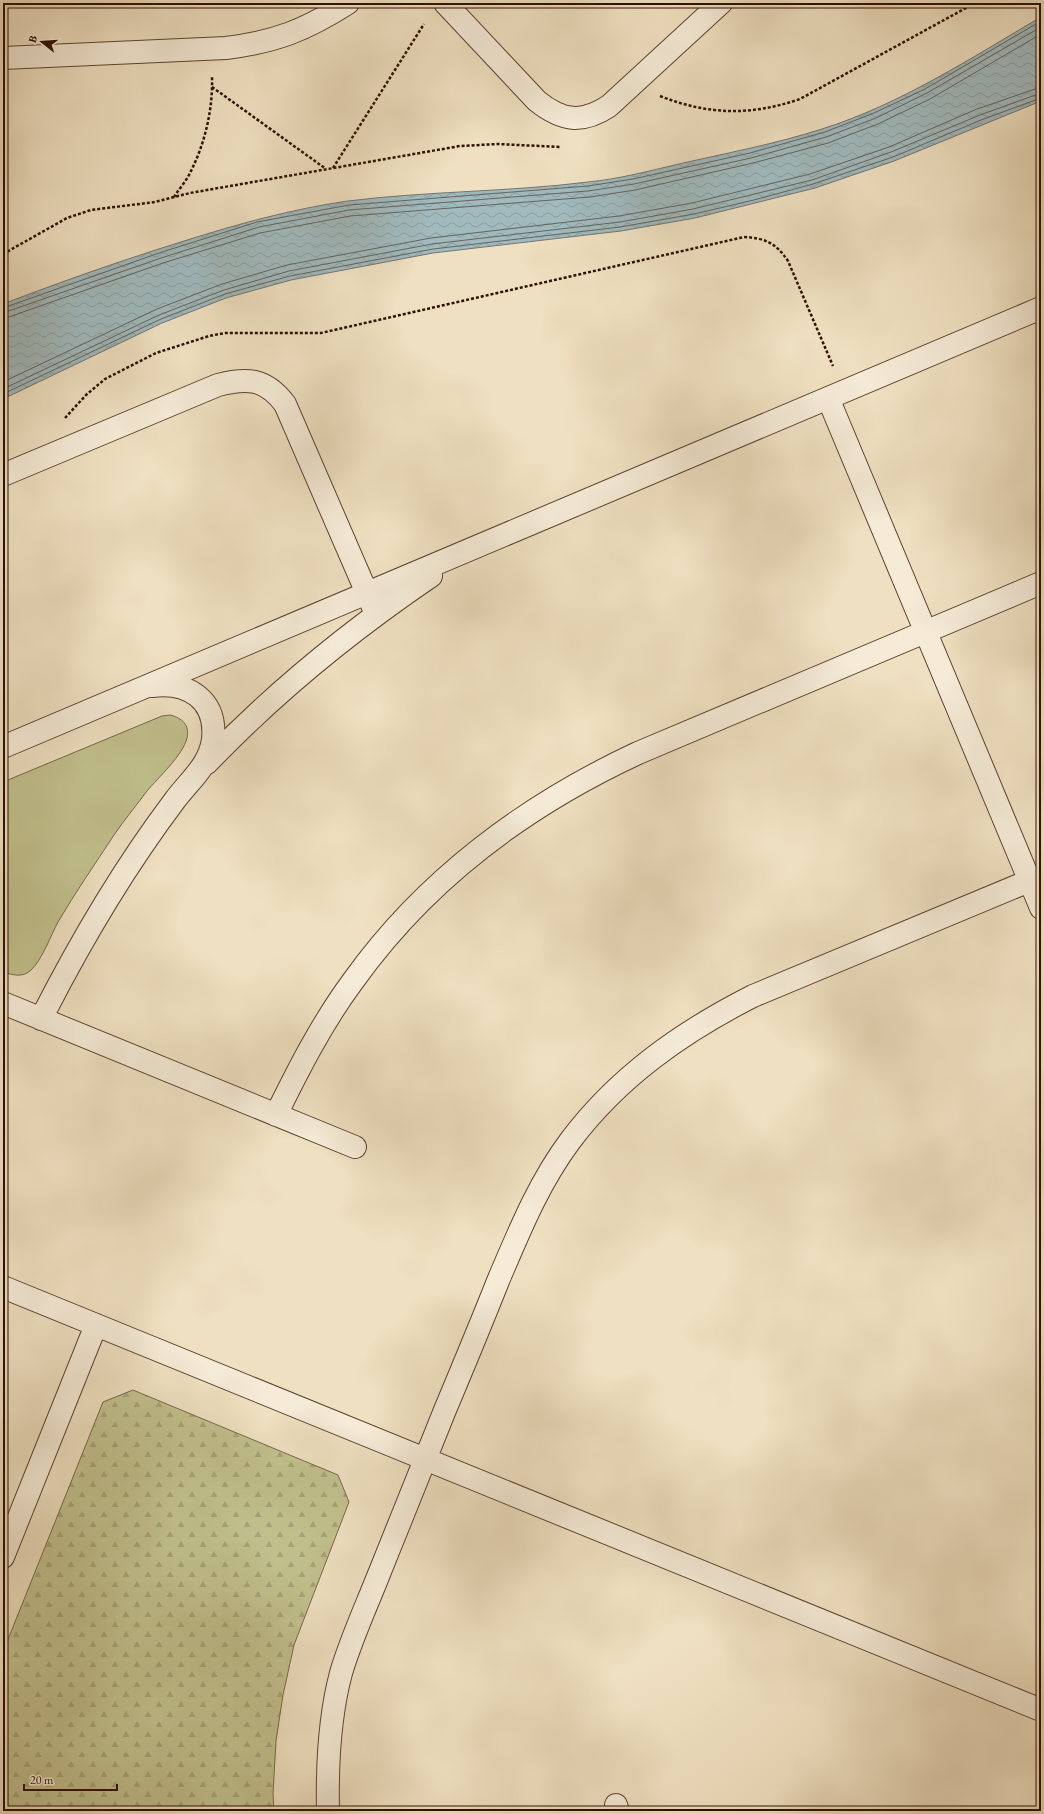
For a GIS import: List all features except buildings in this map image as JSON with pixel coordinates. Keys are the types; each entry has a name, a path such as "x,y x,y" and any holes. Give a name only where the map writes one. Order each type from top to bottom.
{"street":[{"path":"3,58 226,48 250,45 297,32 319,22 348,3"},
{"path":"445,3 537,101 549,111 563,117 578,119 595,116 609,106 721,3"},
{"path":"3,747 1041,308"},
{"path":"3,475 218,385 232,381 250,380 264,384 276,392 285,404 376,614"},
{"path":"828,398 926,632 1035,878 1041,908"},
{"path":"41,1019 73,957 111,891 154,828 202,768 241,727 285,687 376,614 470,550"},
{"path":"276,1115 309,1048 352,981 379,947 434,889 499,834 532,811 601,770 638,753 1041,583"},
{"path":"146,686 175,686 195,694 205,702 211,714 213,740 209,754 202,768"},
{"path":"328,1811 329,1750 333,1710 342,1672 425,1458 522,1223 549,1173 571,1140 603,1102 639,1067 677,1039 728,1008 753,996 1035,878"},
{"path":"3,1004 355,1147"},
{"path":"3,1287 1041,1710"},
{"path":"3,1557 96,1325"}],"path":[{"path":"659,96 679,104 702,109 750,111 775,108 800,99 975,3"},
{"path":"333,168 424,24"},
{"path":"173,198 191,172 201,146 209,119 212,77"},
{"path":"212,87 326,170"},
{"path":"3,254 66,218 92,210 155,202 190,193 460,146 498,144 560,147"},
{"path":"64,419 86,395 105,379 156,353 208,336 242,332 282,334 321,333 744,237 763,240 781,250 788,261 833,367"}],"green space":[{"path":"170,715 181,720 187,729 187,738 181,752 147,791 114,835 58,922 43,954 35,966 28,973 21,975 3,972 3,782 162,716"},
{"path":"133,1390 338,1475 349,1502 294,1645 283,1695 276,1741 273,1794 274,1811 3,1811 3,1652 103,1402"}],"water":[{"path":"1041,17 1041,101 894,161 815,188 695,218 621,231 433,253 291,280 226,298 162,323 3,399 3,304 48,287 161,248 245,223 306,208 378,198 528,188 600,181 787,139 822,129 880,107 962,64"}]}
